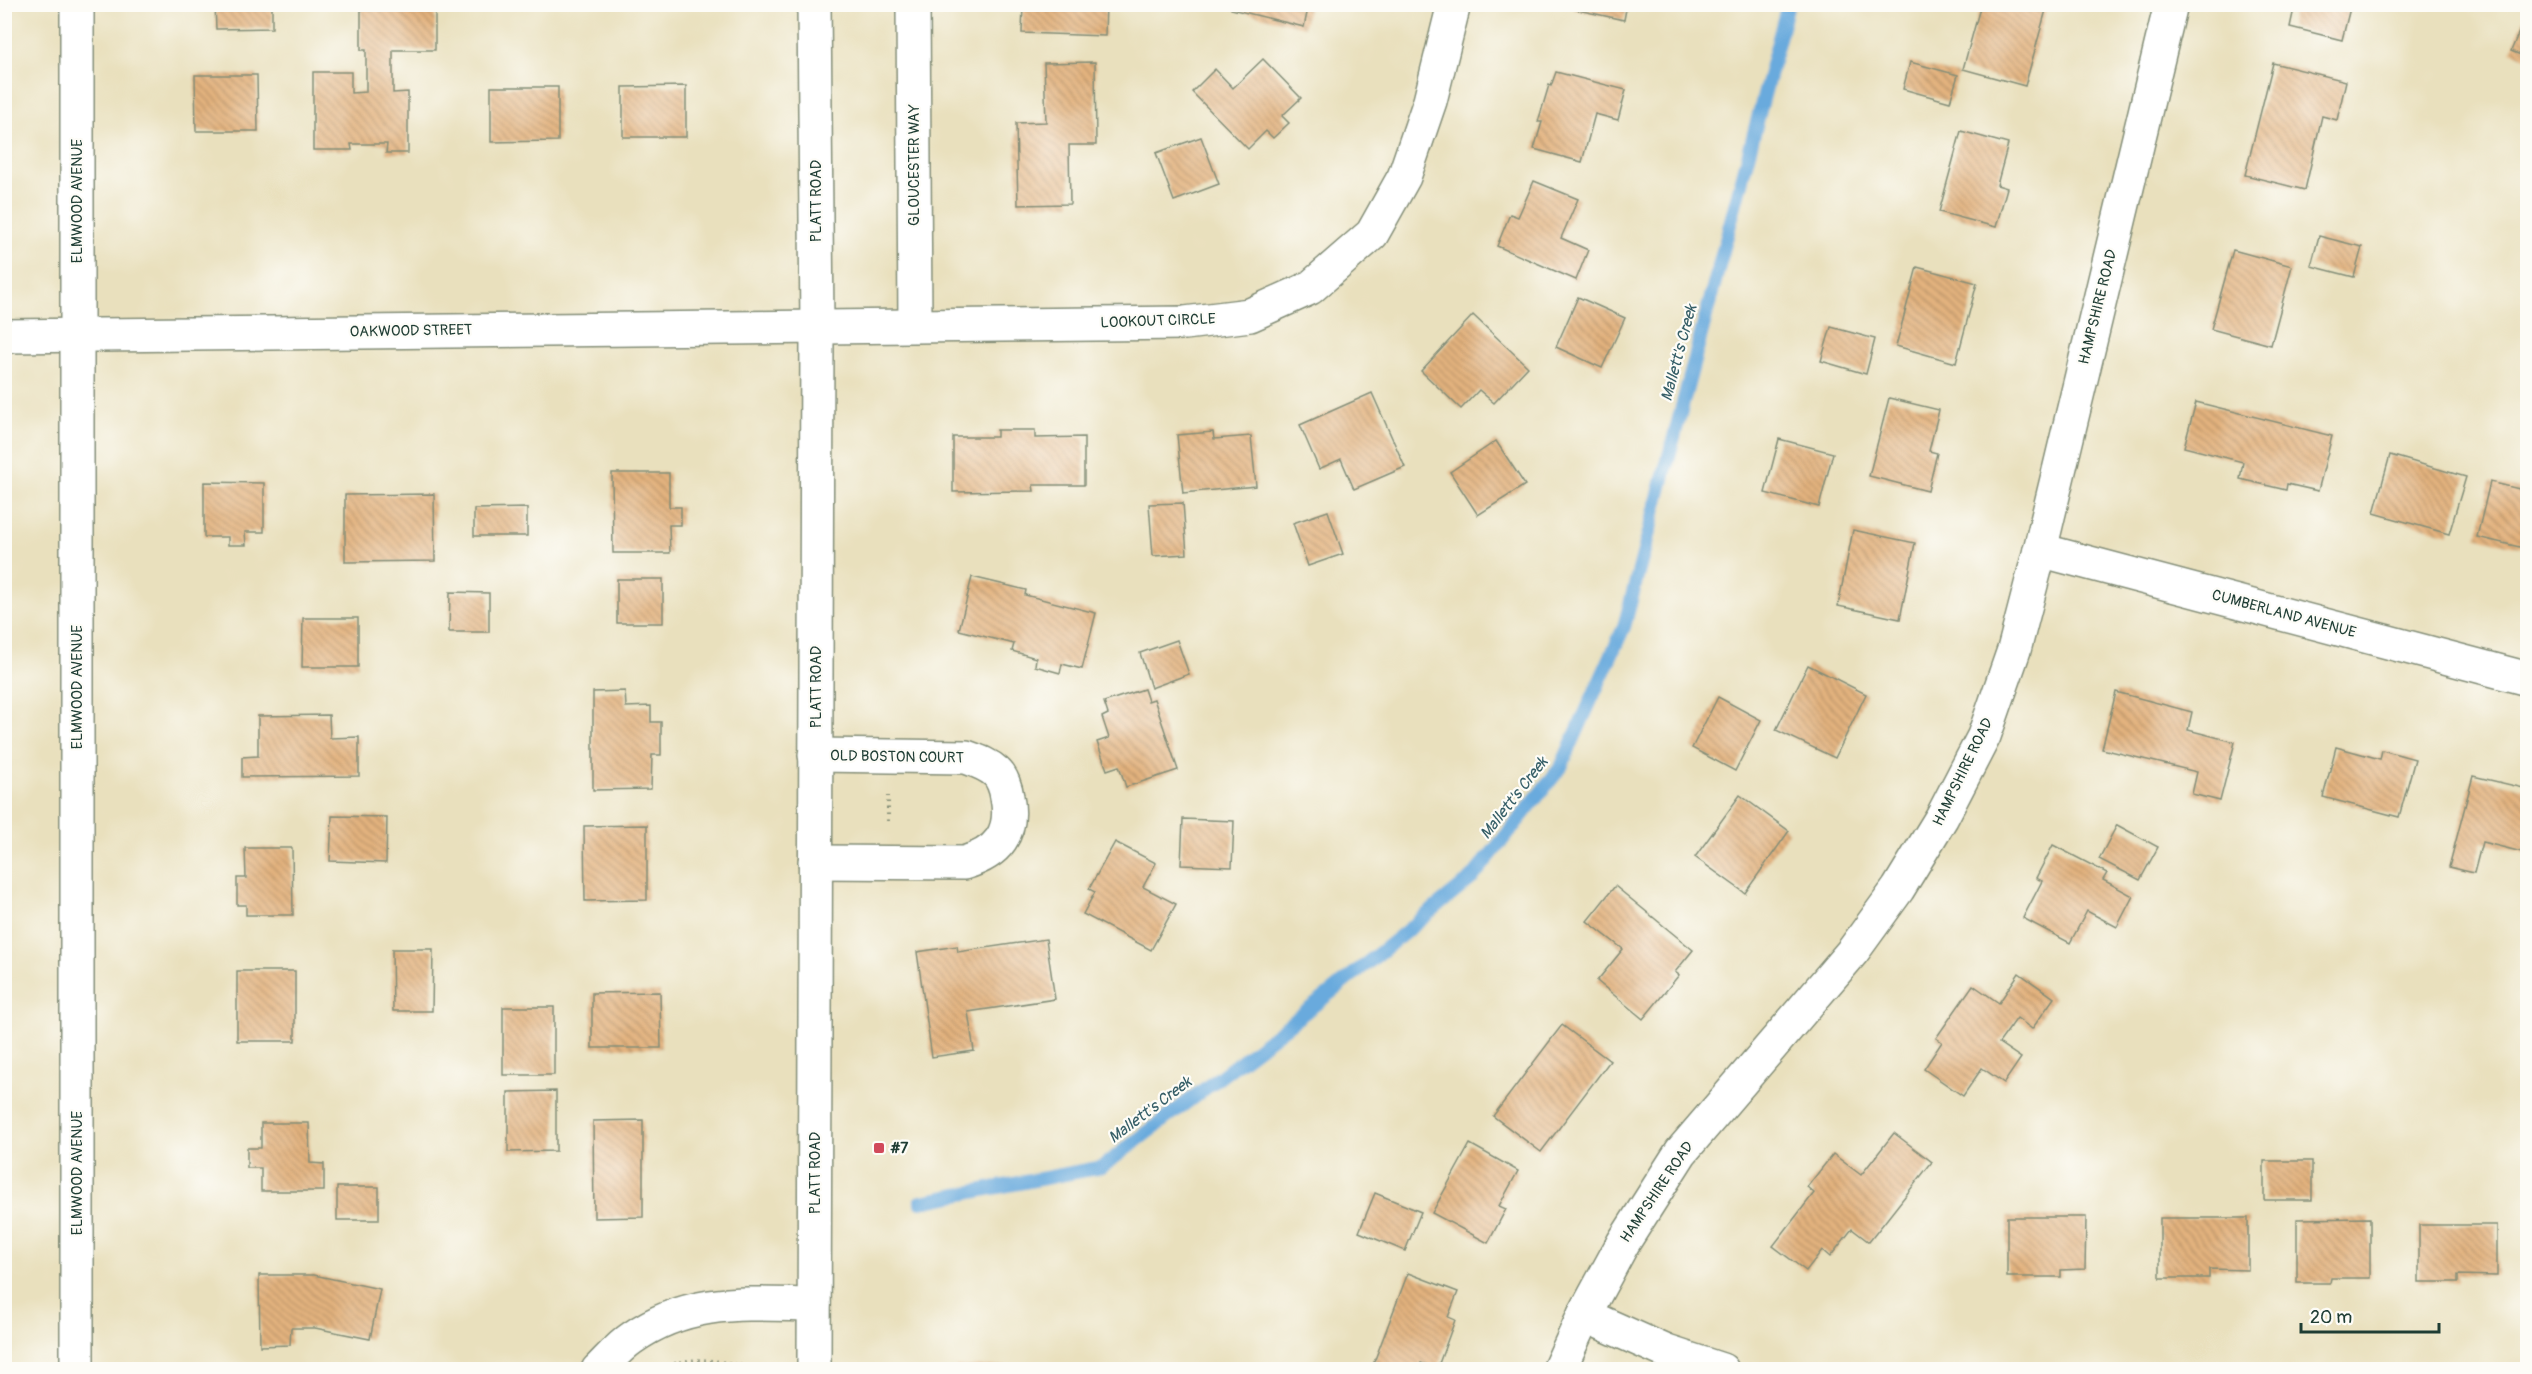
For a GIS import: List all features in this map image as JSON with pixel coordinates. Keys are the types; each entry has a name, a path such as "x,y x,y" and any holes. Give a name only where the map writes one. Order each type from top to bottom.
{"street":[{"name":"ELMWOOD AVENUE","path":"77,4 77,1370"},
{"name":"PLATT ROAD","path":"814,4 817,326 814,1370"},
{"name":"GLOUCESTER WAY","path":"913,4 915,325"},
{"name":"LOOKOUT CIRCLE","path":"817,326 1185,323 1250,315 1310,288 1372,234 1404,177 1430,101 1454,4"},
{"name":"HAMPSHIRE ROAD","path":"1559,1370 1584,1315 1623,1243 1681,1152 1853,951 1898,889 1942,817 1984,736 2014,650 2040,550 2171,4"},
{"name":"OAKWOOD STREET","path":"4,336 817,326"},
{"name":"CUMBERLAND AVENUE","path":"2040,550 2528,679"},
{"name":"OLD BOSTON COURT","path":"815,755 966,757 983,763 997,773 1006,791 1010,812 1007,829 1000,843 984,857 964,863 815,862"},
{"path":"598,1370 631,1338 673,1314 722,1304 814,1305"},
{"path":"1584,1315 1667,1352 1722,1370"}],"path":[{"path":"888,786 888,828"},
{"path":"663,1370 693,1360 742,1366"}],"building":[{"path":"215,4 272,4 272,28 216,29"},
{"path":"361,4 435,4 435,50 393,50 393,93 408,92 408,153 386,153 387,144 351,144 352,150 313,150 313,72 351,72 351,93 366,92 366,50 361,50"},
{"path":"1023,4 1106,4 1105,36 1022,33"},
{"path":"1232,4 1309,4 1304,27 1231,9"},
{"path":"1573,4 1627,4 1624,20 1573,9"},
{"path":"1981,4 2027,4 2046,10 2025,86 1963,69"},
{"path":"2295,4 2351,4 2342,40 2290,27"},
{"path":"2528,10 2528,58 2511,51"},
{"path":"1263,59 1301,98 1282,116 1289,123 1273,138 1266,131 1248,149 1192,92 1215,69 1233,88"},
{"path":"1095,62 1096,145 1069,145 1070,204 1018,205 1016,123 1046,122 1044,63"},
{"path":"1910,62 1958,75 1950,102 1903,89"},
{"path":"2273,63 2346,81 2337,120 2322,116 2305,190 2245,175"},
{"path":"1556,72 1626,90 1618,120 1595,114 1582,162 1534,149 1542,122 1538,122 1549,85 1551,86"},
{"path":"195,75 257,75 258,131 196,131"},
{"path":"686,86 686,137 623,137 623,87"},
{"path":"491,87 558,87 558,141 491,142"},
{"path":"1961,131 2008,144 1997,185 2007,188 1996,227 1939,212"},
{"path":"1201,137 1219,184 1174,201 1156,153"},
{"path":"1534,181 1578,199 1561,238 1588,250 1576,280 1497,246 1510,214 1518,217"},
{"path":"2319,236 2362,247 2354,277 2311,266"},
{"path":"2233,250 2292,266 2271,345 2211,329"},
{"path":"1917,267 1977,283 1956,363 1896,346"},
{"path":"1578,297 1625,318 1602,368 1556,347"},
{"path":"1473,315 1528,367 1494,403 1479,390 1461,409 1421,371"},
{"path":"1831,327 1875,339 1866,374 1821,361"},
{"path":"1372,393 1405,467 1354,489 1341,459 1319,469 1300,425"},
{"path":"1889,398 1939,410 1929,451 1937,453 1928,491 1869,476"},
{"path":"2196,402 2332,436 2318,491 2287,484 2286,490 2240,479 2243,462 2184,447"},
{"path":"997,430 1035,430 1035,438 1084,437 1084,485 1033,485 1034,491 953,492 953,437 997,437"},
{"path":"1213,432 1214,439 1251,436 1256,486 1183,493 1177,435"},
{"path":"1779,439 1833,453 1819,507 1765,493"},
{"path":"1496,441 1525,485 1478,515 1450,472"},
{"path":"2390,455 2466,477 2449,534 2374,513"},
{"path":"612,473 669,473 669,507 681,507 681,525 669,525 670,553 613,553"},
{"path":"204,482 264,483 264,532 245,532 246,545 228,545 228,537 204,537"},
{"path":"2490,482 2528,491 2528,549 2477,537"},
{"path":"434,494 435,561 345,562 345,495"},
{"path":"1183,503 1187,554 1153,556 1149,504"},
{"path":"527,508 527,536 474,536 474,509"},
{"path":"1328,511 1343,554 1308,566 1293,523"},
{"path":"1853,530 1915,543 1900,619 1838,606"},
{"path":"972,577 1026,590 1025,595 1096,613 1082,669 1062,664 1060,673 1035,666 1036,658 1012,651 1014,644 959,630"},
{"path":"617,579 663,579 663,623 617,623"},
{"path":"450,592 489,593 489,632 449,632"},
{"path":"303,618 358,618 358,667 302,667"},
{"path":"1177,640 1189,674 1151,688 1140,653"},
{"path":"1808,665 1866,694 1835,758 1776,730"},
{"path":"1144,689 1148,701 1154,699 1178,770 1126,787 1119,766 1107,770 1097,742 1109,738 1102,717 1108,714 1104,702"},
{"path":"625,691 626,707 651,706 651,722 661,722 661,755 652,755 651,789 593,790 593,692"},
{"path":"2116,692 2192,712 2188,730 2235,742 2220,801 2192,794 2197,772 2102,749"},
{"path":"1718,697 1761,720 1735,771 1692,748"},
{"path":"329,715 330,738 359,737 359,776 242,777 242,757 258,756 258,716"},
{"path":"2336,747 2380,759 2382,750 2415,759 2399,817 2323,797"},
{"path":"2473,776 2528,789 2526,853 2482,842 2474,873 2449,867"},
{"path":"1740,795 1789,831 1745,893 1695,857"},
{"path":"332,816 387,817 386,863 330,861"},
{"path":"1183,819 1234,821 1232,867 1181,865"},
{"path":"647,825 647,900 585,901 584,826"},
{"path":"2117,825 2158,847 2140,880 2099,859"},
{"path":"1115,842 1156,863 1143,887 1176,904 1151,950 1083,914 1095,892 1089,889"},
{"path":"2053,845 2107,873 2103,880 2133,896 2117,927 2087,911 2070,943 2023,918 2042,881 2036,878"},
{"path":"245,848 292,848 293,915 246,915 246,905 237,905 237,878 246,878"},
{"path":"1615,886 1693,950 1675,972 1679,975 1643,1019 1597,981 1623,949 1587,921"},
{"path":"1046,939 1055,999 968,1012 974,1051 932,1057 917,952 957,946 958,952"},
{"path":"392,949 433,949 432,1011 393,1011"},
{"path":"237,971 295,971 295,1041 237,1041"},
{"path":"2019,973 2054,998 2032,1029 2017,1018 1999,1043 2021,1058 2004,1083 1982,1068 1963,1096 1924,1069 1942,1042 1936,1038 1973,985 1999,1003"},
{"path":"660,992 661,1048 592,1048 592,993"},
{"path":"503,1007 554,1007 554,1075 503,1075"},
{"path":"1562,1025 1610,1061 1541,1152 1493,1116"},
{"path":"556,1091 556,1151 508,1152 508,1092"},
{"path":"643,1120 643,1217 594,1218 593,1121"},
{"path":"261,1123 309,1123 310,1163 324,1164 324,1191 261,1191 261,1168 247,1168 247,1148 261,1148"},
{"path":"1894,1133 1932,1162 1869,1242 1852,1229 1830,1257 1822,1250 1806,1271 1773,1246 1814,1193 1807,1187 1833,1154 1861,1175"},
{"path":"1470,1144 1518,1171 1499,1206 1506,1209 1488,1243 1432,1213"},
{"path":"2264,1161 2312,1161 2312,1200 2264,1200"},
{"path":"337,1187 379,1187 379,1220 337,1220"},
{"path":"1375,1193 1421,1212 1405,1251 1359,1232"},
{"path":"2007,1217 2086,1217 2085,1269 2061,1270 2061,1277 2007,1277"},
{"path":"2160,1218 2248,1218 2248,1270 2209,1269 2209,1278 2160,1278"},
{"path":"2370,1218 2370,1278 2331,1278 2330,1283 2297,1283 2297,1219"},
{"path":"2419,1225 2497,1225 2497,1276 2458,1275 2458,1282 2419,1282"},
{"path":"1408,1273 1458,1292 1448,1317 1455,1320 1437,1369 1421,1363 1419,1370 1371,1370"},
{"path":"259,1275 314,1275 380,1289 370,1339 315,1328 291,1328 290,1345 260,1346"},
{"path":"1008,1366 1008,1370 956,1370 956,1367"}],"waterway":[{"name":"Mallett's Creek","path":"921,1202 1102,1167 1329,994 1472,878 1561,767 1624,627 1788,4"}],"place":[{"name":"#7","path":"879,1148"}]}
